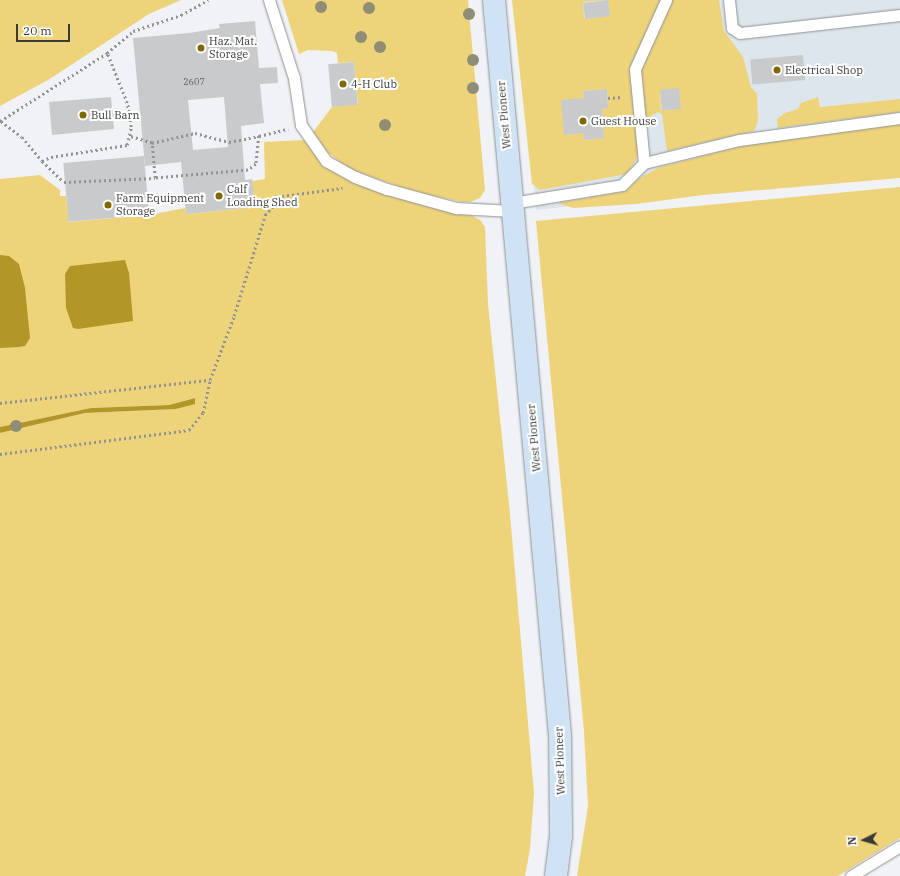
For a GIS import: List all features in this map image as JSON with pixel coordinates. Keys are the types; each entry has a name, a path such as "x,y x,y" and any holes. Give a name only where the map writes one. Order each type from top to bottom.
{"main road":[{"name":"West Pioneer","path":"494,0 560,735 561,836 556,876"}],"lane":[{"path":"269,0 294,78 301,125 326,161 372,183 456,208 512,207 622,186 644,163 739,140 900,118"},
{"path":"644,163 635,69 666,0"},
{"path":"729,0 732,28 740,33 900,15"},
{"path":"851,876 900,846"}],"path":[{"path":"208,0 181,15 133,31 107,53 0,121 22,137 42,161 64,182 155,178 248,170 256,164 259,136"},
{"path":"42,161 51,157 113,149 126,145 131,127 127,103 107,53"},
{"path":"129,136 152,143 195,134 229,142 301,125"},
{"path":"152,143 155,178"},
{"path":"0,454 189,430 203,413 210,380 234,316 265,215 282,196 372,183"},
{"path":"0,403 210,380"}],"shaded area":[{"path":"0,0 181,0 149,14 48,80 0,106"},
{"path":"282,0 468,0 485,190 480,198 470,202 462,202 415,192 349,169 326,151 313,132 332,107 358,104 354,62 338,63 337,53 332,51 308,50 299,54"},
{"path":"512,0 608,0 662,0 631,66 639,149 636,160 627,174 540,190 532,184","holes":["608,0 609,16 584,18 583,2","607,89 608,108 602,109 604,138 584,140 583,133 564,135 584,98 583,91"]},
{"path":"519,0 900,0 900,170 536,210"},
{"path":"669,0 719,0 724,31 743,57 751,87 757,94 758,121 754,131 667,151 662,114 658,112 646,119 640,72 642,60","holes":["679,89 680,109 661,110 660,90"]},
{"path":"818,97 820,107 900,99 900,112 778,128 777,119 785,113 798,109 801,103"},
{"path":"900,122 900,178 703,195 636,204 573,208 558,203 626,191 638,179 660,167 738,147"},
{"path":"304,140 313,152 347,178 366,187 423,204 471,215 480,220 485,227 488,304 510,514 534,793 530,849 525,876 0,876 0,433 85,413 176,409 195,403 194,398 169,405 91,408 0,427 0,179 40,175 60,190 60,196 66,196 69,222 149,215 185,208 186,214 255,207 252,181 265,179 264,142"},
{"path":"900,187 900,838 838,876 577,876 588,806 584,731 536,221"},
{"path":"0,255 9,256 19,264 25,288 30,338 25,346 0,348"},
{"path":"125,260 129,273 133,321 78,329 73,328 66,308 65,274 70,266"},
{"path":"195,398 195,404 176,409 85,413 0,433 0,427 91,408 169,405"}],"building":[{"path":"608,0 610,16 585,19 583,3"},
{"path":"255,21 259,68 277,67 278,83 260,84 264,123 241,126 245,180 252,179 255,207 186,214 181,162 145,166 133,38 189,33 220,28 219,24","holes":["224,97 228,147 193,150 188,100"]},
{"name":"Electrical Shop","path":"803,55 805,80 752,85 750,60"},
{"name":"4-H Club","path":"354,62 358,105 332,107 328,64"},
{"path":"679,88 681,109 662,111 660,90"},
{"name":"Guest House","path":"607,89 608,108 602,109 604,138 584,140 583,133 564,135 561,100 584,98 583,91"},
{"name":"Bull Barn","path":"111,97 112,109 116,112 113,117 114,129 52,135 49,102"},
{"path":"144,156 149,215 68,222 63,163"}],"place":[{"name":"Haz. Mat. Storage","path":"201,48"},
{"name":"Electrical Shop","path":"777,70"},
{"name":"4-H Club","path":"343,84"},
{"name":"Bull Barn","path":"83,115"},
{"name":"Guest House","path":"583,121"},
{"name":"Calf Loading Shed","path":"219,196"},
{"name":"Farm Equipment Storage","path":"108,205"}]}
